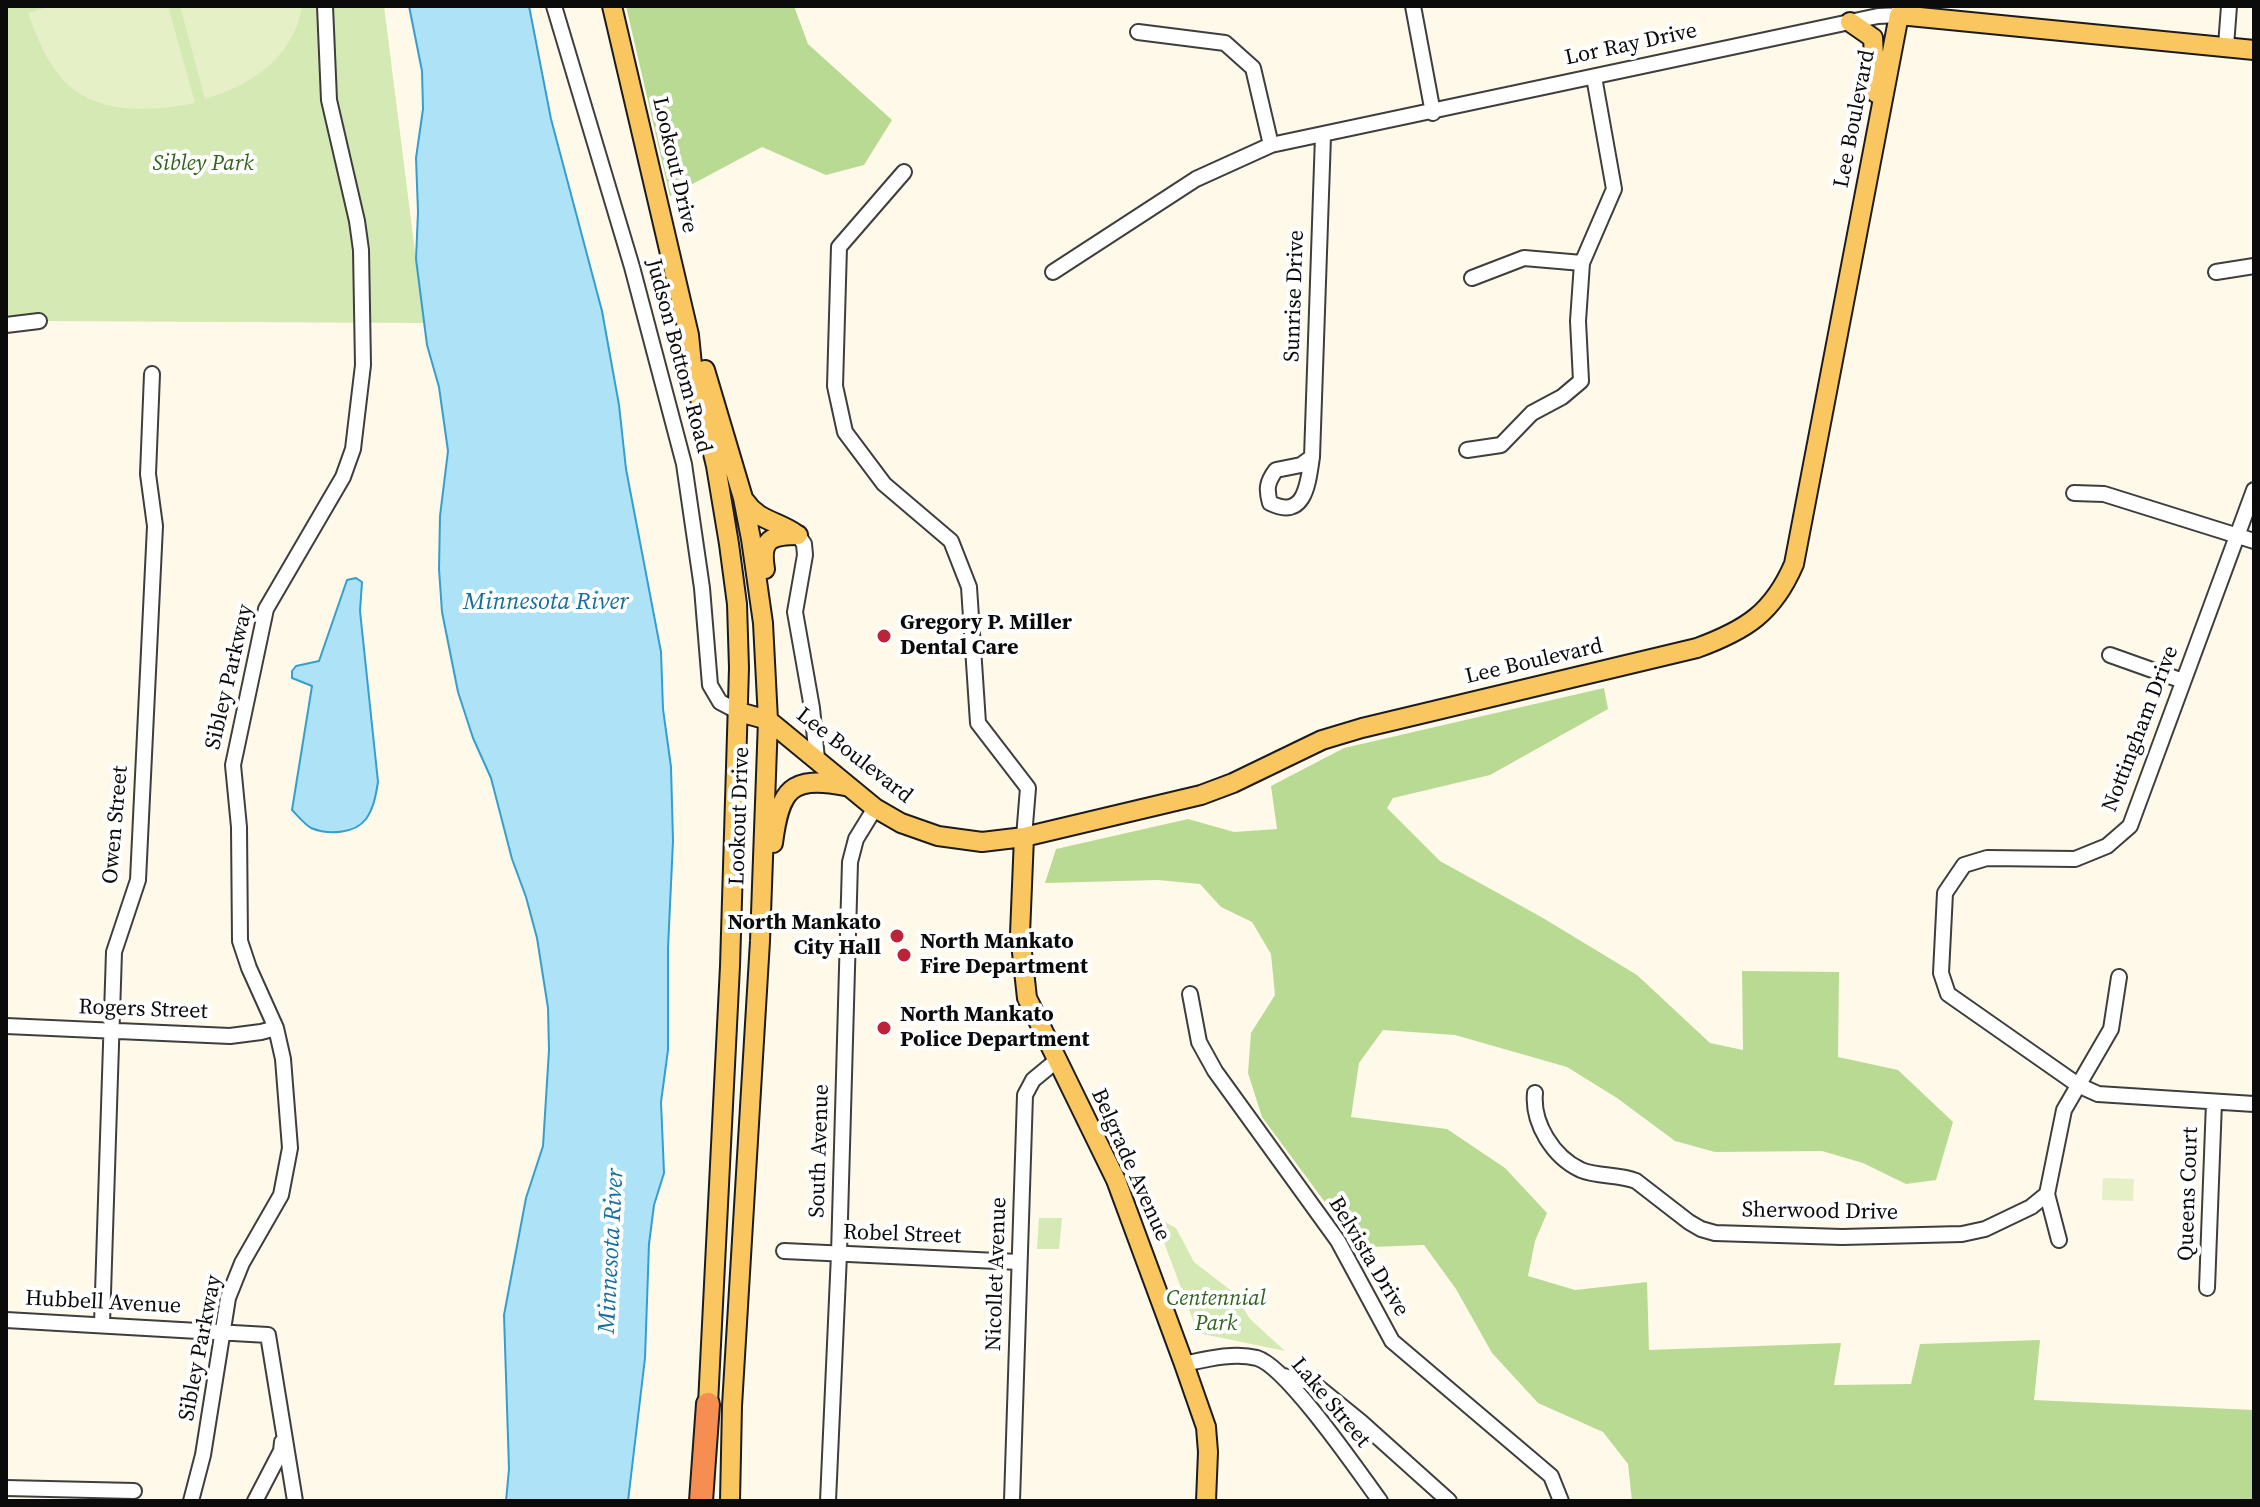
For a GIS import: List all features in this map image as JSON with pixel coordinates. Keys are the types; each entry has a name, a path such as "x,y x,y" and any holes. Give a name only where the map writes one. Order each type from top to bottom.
{"highway":[{"path":"701,1501 708,1404"},
{"path":"708,1404 711,1501"}],"main road":[{"name":"Lookout Drive","path":"612,6 689,335 692,365 716,466 738,616 739,712 730,966 708,1404"},
{"name":"Lee Boulevard","path":"739,712 768,720 875,808 901,823 938,836 982,842 1024,837 1201,795 1322,740 1697,648 1747,627 1784,587 1794,564 1899,11"},
{"name":"Lor Ray Drive","path":"1899,11 2254,50"},
{"path":"1850,22 1873,38 1876,51 1876,128"},
{"name":"Lookout Drive","path":"689,335 703,362 743,498 763,623 768,720 760,941 732,1406 730,1501"},
{"path":"743,498 761,519 798,535"},
{"path":"766,668 771,621 763,547 781,535 798,535"},
{"path":"760,941 775,825 782,802 791,789 803,782 817,780 848,787"},
{"name":"Belgrade Avenue","path":"1024,837 1020,934 1027,998 1116,1180 1184,1364 1206,1427 1206,1501"}],"street":[{"name":"Sibley Parkway","path":"191,1501 203,1455 221,1332 234,1279 281,1195 290,1148 283,1059 276,1028 240,941 239,827 233,765 266,609 343,477 353,449 363,365 360,238 329,100 325,6"},
{"name":"Judson Bottom Road","path":"554,6 632,267 684,464 702,588 710,685 720,702 739,712"},
{"path":"1413,6 1433,113"},
{"path":"2226,46 2229,6"},
{"name":"Lor Ray Drive","path":"1053,272 1196,179 1271,145 1433,113 1899,11"},
{"path":"1138,32 1225,43 1253,68 1271,145"},
{"path":"1467,450 1501,445 1532,413 1562,397 1581,381 1578,321 1582,263 1614,189 1594,77"},
{"name":"Sunrise Drive","path":"1312,457 1323,136"},
{"name":"Belgrade Avenue","path":"904,172 839,247 835,386 845,432 884,484 951,541 969,587 978,723 1028,788 1024,837"},
{"path":"1472,278 1524,258 1582,263"},
{"path":"2216,272 2254,266"},
{"path":"6,325 39,321"},
{"name":"Owen Street","path":"102,1324 114,1030 114,952 138,880 155,526 148,474 152,374"},
{"name":"Nottingham Drive","path":"2254,490 2130,826 2107,846 2075,859 1987,858 1964,865 1945,893 1941,973 1948,994 2078,1085 2098,1094 2254,1104"},
{"path":"2074,493 2104,494 2254,541"},
{"path":"798,535 804,544 805,555 795,612 812,708 817,759"},
{"path":"2110,655 2183,681"},
{"name":"South Avenue","path":"828,1501 839,1254 850,862 856,839 875,808"},
{"path":"2059,1240 2047,1194 2064,1110 2111,1029 2119,977"},
{"name":"Belvista Drive","path":"1190,994 1199,1042 1215,1071 1338,1241 1392,1341 1551,1476 1561,1501"},
{"name":"Rogers Street","path":"6,1026 230,1036 276,1028"},
{"name":"Nicollet Avenue","path":"1012,1501 1025,1095 1033,1080 1056,1061"},
{"name":"Sherwood Drive","path":"1535,1093 1534,1107 1540,1127 1569,1161 1581,1170 1636,1181 1689,1222 1715,1233 1842,1237 1962,1234 1985,1229 2031,1207 2047,1194"},
{"name":"Queens Court","path":"2207,1288 2214,1102"},
{"name":"Robel Street","path":"784,1251 1019,1262"},
{"name":"Hubbell Avenue","path":"6,1320 268,1335 284,1433"},
{"name":"Lake Street","path":"1184,1364 1221,1356 1258,1358 1284,1376 1380,1501"},
{"path":"1284,1376 1313,1383 1449,1501"},
{"path":"255,1501 281,1451 284,1433"},
{"path":"284,1433 295,1501"},
{"path":"6,1488 64,1495 134,1491"}],"green space":[{"name":"Sibley Park","path":"6,6 384,6 424,323 39,321 6,326"},
{"path":"51,6 168,6 195,103 159,108 121,108 86,98 71,88 49,60 28,13"},
{"path":"180,6 302,6 290,40 268,66 239,86 205,99"},
{"path":"626,6 794,6 808,44 892,120 864,165 826,175 762,147 670,196"},
{"path":"1604,688 1608,709 1490,775 1393,798 1387,808 1440,861 1637,975 1710,1043 1743,1050 1742,971 1839,972 1838,1057 1898,1070 1953,1122 1936,1180 1906,1184 1863,1163 1822,1151 1715,1152 1675,1141 1617,1098 1567,1067 1455,1035 1383,1030 1359,1063 1351,1117 1447,1129 1505,1168 1547,1213 1535,1241 1528,1276 1575,1290 1647,1282 1649,1350 1841,1343 1834,1385 1911,1384 1920,1344 2040,1340 2034,1400 2254,1410 2254,1501 1632,1501 1628,1464 1603,1432 1538,1403 1492,1353 1456,1289 1424,1245 1371,1247 1330,1209 1262,1117 1248,1073 1251,1033 1275,995 1271,954 1252,922 1221,907 1200,884 1158,880 1045,883 1056,849 1188,819 1234,832 1277,829 1271,786 1344,748"},
{"path":"2103,1178 2134,1179 2133,1201 2102,1200"},
{"name":"Centennial Park","path":"1154,1216 1176,1228 1194,1262 1233,1292 1250,1319 1285,1351 1198,1333"},
{"path":"1039,1218 1062,1218 1059,1249 1037,1249"}],"water":[{"name":"Minnesota River","path":"409,6 529,6 551,119 602,311 619,405 626,469 661,652 663,709 671,767 673,841 668,948 668,1050 661,1102 664,1173 654,1205 649,1244 645,1358 628,1501 506,1501 509,1469 504,1315 526,1198 543,1146 549,1050 548,1008 537,938 491,778 473,738 458,692 442,612 440,516 448,451 439,387 427,345 416,259 416,158 423,109 422,71"},
{"path":"356,578 362,582 360,611 378,782 371,810 361,824 341,832 325,832 308,826 292,810 312,686 292,678 292,671 296,666 319,661 347,580"}],"place":[{"name":"Gregory P. Miller Dental Care","path":"884,636"},
{"name":"North Mankato City Hall","path":"897,936"},
{"name":"North Mankato Fire Department","path":"904,955"},
{"name":"North Mankato Police Department","path":"884,1028"}]}
